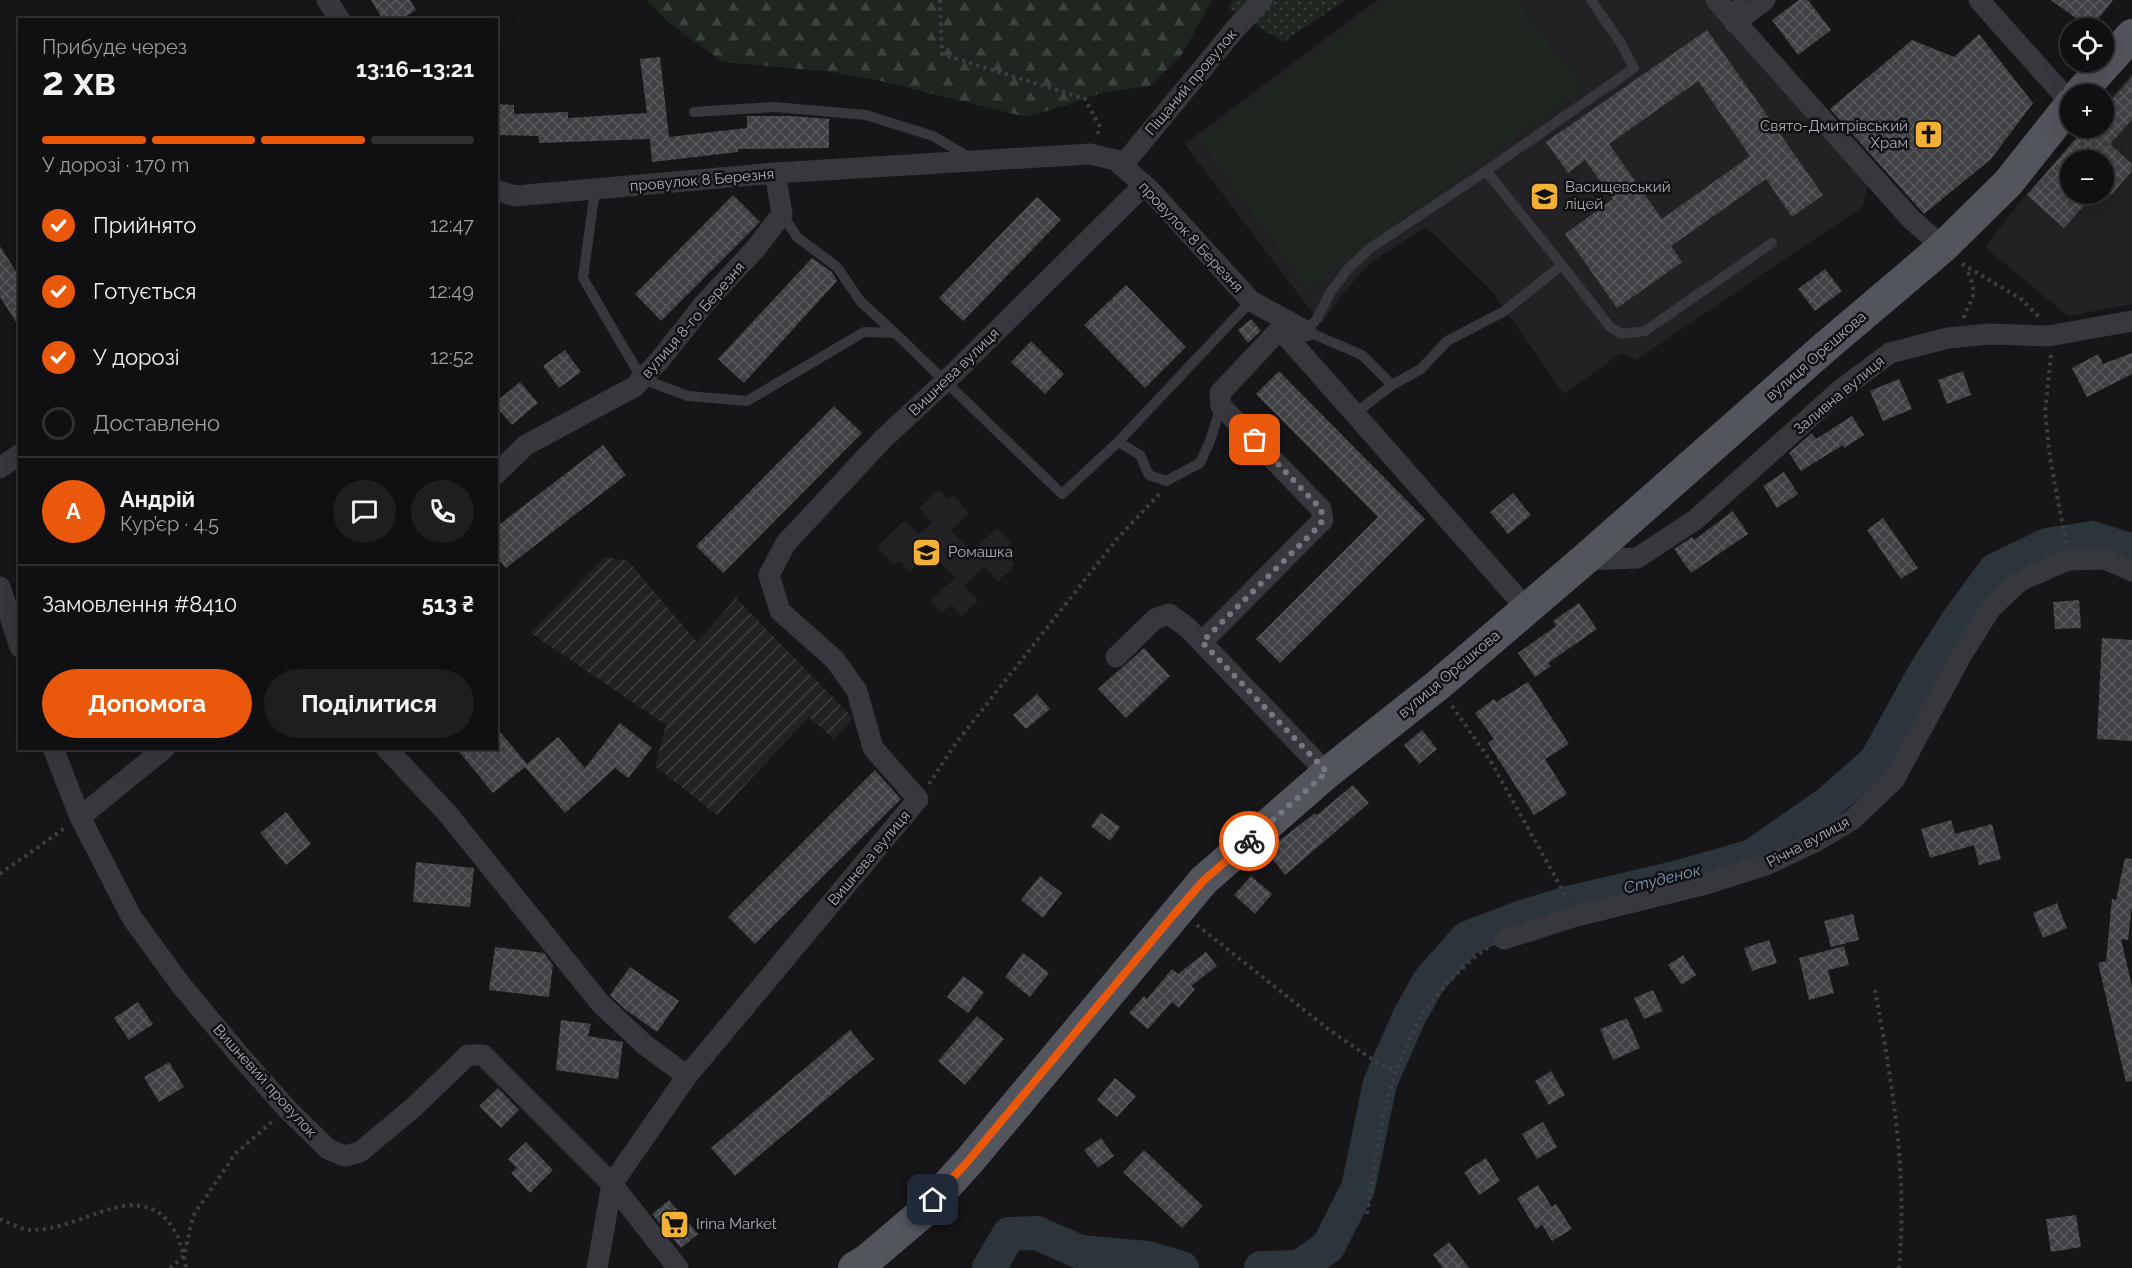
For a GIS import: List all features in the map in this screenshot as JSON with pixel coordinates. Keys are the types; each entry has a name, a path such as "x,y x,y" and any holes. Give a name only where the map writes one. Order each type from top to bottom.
{"main road":[{"path":"2088,84 2132,35"},
{"name":"вулиця Орєшкова","path":"854,1268 867,1260 921,1214 1204,880 1327,772 1438,685 1527,609 1824,348 1943,247 2008,183 2060,116"}],"street":[{"path":"327,0 339,18"},
{"name":"Піщаний провулок","path":"1122,166 1236,28 1262,0"},
{"path":"1765,0 1730,9 1911,219 1943,247"},
{"path":"1979,0 2060,92"},
{"name":"провулок 8 Березня","path":"498,191 515,196 776,173 1090,154 1115,160 1144,185 1251,301 1306,331"},
{"path":"776,173 782,214"},
{"name":"Вишнева вулиця","path":"597,1268 612,1184 687,1076 918,799 873,748 856,691 835,660 780,611 769,575 786,543 882,440 946,381 1144,185"},
{"name":"вулиця 8-го Березня","path":"498,472 526,445 634,387 704,304 756,248 782,214"},
{"name":"Заливна вулиця","path":"1584,560 1637,558 1695,520 1839,391 1890,353 1948,338 1989,334 2048,336 2132,321"},
{"path":"1280,329 1306,331"},
{"path":"1202,642 1323,520 1321,509 1221,406 1220,393 1280,329"},
{"path":"1280,329 1527,609"},
{"path":"0,468 18,455"},
{"name":"Річна вулиця","path":"1504,939 1573,917 1706,884 1766,865 1815,842 1852,820 1894,780 1961,657 1991,608 2020,581 2068,560 2105,559 2132,571"},
{"path":"0,587 18,641"},
{"path":"1116,657 1155,619 1168,614 1188,628 1327,772"},
{"name":"Вишневий провулок","path":"54,750 80,817 132,918 181,985 287,1109 328,1149 345,1156 360,1152 414,1107 468,1055 483,1055 612,1184 678,1268"},
{"path":"80,817 163,750"},
{"path":"388,750 447,813 601,1004 645,1045 687,1076"}],"lane":[{"path":"1392,385 1362,355 1306,331 1316,320 1330,293 1347,270 1369,249 1634,68 1620,42 1591,0"},
{"path":"694,112 774,107 866,115 933,136 978,162"},
{"path":"1486,171 1610,327 1622,334 1644,331 1772,243"},
{"path":"595,190 583,278 642,379 688,396 747,401 864,332 895,333"},
{"path":"782,214 797,237 837,267 861,302 1062,494 1118,441 1251,301"},
{"path":"1354,414 1392,385 1421,369 1447,341 1503,312 1562,265"},
{"path":"1118,441 1140,455 1149,475 1166,481 1200,464 1221,406"}],"path":[{"path":"940,0 942,54 1085,99 1101,127 1090,154"},
{"path":"1943,247 1967,268 2020,298 2038,316 2048,336 2051,351 2045,412 2050,458 2064,529"},
{"path":"1964,337 1964,315 1973,297 1973,287 1967,268"},
{"path":"918,799 956,742 1008,675 1116,539 1160,494 1166,481"},
{"path":"1438,685 1490,760 1566,895"},
{"path":"0,874 80,817"},
{"path":"1176,912 1202,928 1328,1029 1379,1064 1394,1070"},
{"path":"1367,1214 1383,1114 1394,1070 1422,1013 1450,980 1477,955 1504,939"},
{"path":"1875,990 1889,1068 1901,1182 1902,1240 1899,1268"},
{"path":"170,1268 184,1256 193,1216 235,1154 287,1109"},
{"path":"0,1219 28,1230 54,1228 124,1206 153,1208 173,1225 186,1268"}],"shaded area":[{"name":"Васищевський ліцей","path":"1377,0 1713,0 1868,185 1862,207 1636,360 1621,353 1564,394 1492,291 1426,227 1371,262 1344,292 1321,324 1185,144"},
{"path":"2132,73 2132,304 2068,316 1985,247 2060,156 2060,204 2114,204 2114,150 2066,150 2076,138 2114,138 2114,94"},
{"name":"Ромашка","path":"939,489 949,499 953,495 969,513 951,531 972,552 997,528 1011,543 1003,552 1015,565 998,581 984,567 964,586 978,601 962,616 951,604 942,613 931,601 955,578 931,553 910,572 899,560 894,565 877,547 905,520 919,534 932,522 919,508"},
{"path":"605,557 628,561 697,642 736,598 853,718 834,739 809,717 717,815 655,766 666,725 531,633"}],"green space":[{"path":"646,0 1212,0 1181,56 1150,86 1104,92 1026,117 881,81 833,72 723,62 668,22"},
{"path":"1232,0 1346,0 1283,42 1229,8"},
{"path":"1387,0 1517,0 1582,88 1308,289 1198,139"}],"building":[{"path":"371,0 410,0 416,10 403,18 382,18"},
{"path":"1799,0 1808,0 1831,30 1798,55 1772,20"},
{"path":"2051,0 2113,0 2099,18 2075,18"},
{"path":"1707,30 1823,195 1792,217 1766,179 1671,246 1682,262 1617,308 1565,234 1613,199 1585,160 1568,173 1546,142","holes":["1698,81 1750,156 1662,219 1609,144"]},
{"name":"Свято-Дмитрівський Храм","path":"1979,34 2033,103 1991,159 1924,214 1830,109 1912,40 1954,57"},
{"path":"660,57 669,137 747,128 747,116 791,116 829,119 829,148 738,149 738,152 652,162 650,139 539,143 538,136 498,135 498,104 514,105 514,114 568,112 568,118 647,113 640,59"},
{"path":"2132,77 2132,120 2110,144 2132,164 2132,171 2114,192 2114,150 2066,150 2076,138 2114,138 2114,97"},
{"path":"2060,157 2060,204 2085,204 2064,228 2027,195"},
{"path":"733,195 760,222 661,321 635,294"},
{"path":"1037,197 1061,220 963,321 939,298"},
{"path":"0,246 18,275 18,325 0,297"},
{"path":"812,258 832,272 837,281 744,383 718,359"},
{"path":"1825,269 1842,291 1815,311 1798,289"},
{"path":"1126,285 1186,347 1145,388 1084,325"},
{"path":"1251,319 1261,331 1248,343 1238,330"},
{"path":"1031,341 1064,374 1045,394 1011,362"},
{"path":"565,350 581,372 559,388 543,366"},
{"path":"2132,353 2132,374 2087,397 2072,368 2098,354 2103,364"},
{"path":"1279,371 1425,519 1280,663 1256,639 1378,517 1256,394"},
{"path":"1963,371 1971,395 1947,404 1938,380"},
{"path":"1899,379 1912,409 1883,421 1870,391"},
{"path":"520,382 538,403 512,425 498,409 498,400"},
{"path":"834,406 862,433 723,573 696,546"},
{"path":"1852,416 1864,435 1801,471 1789,453 1812,433 1816,439"},
{"path":"603,445 626,475 506,568 498,558 498,525"},
{"path":"1784,472 1798,494 1777,508 1763,486"},
{"path":"1513,493 1531,515 1508,534 1490,512"},
{"path":"1733,511 1748,534 1691,573 1674,549 1692,537 1694,540"},
{"path":"1883,518 1918,568 1901,579 1867,530"},
{"path":"2079,600 2081,628 2055,629 2053,602"},
{"path":"1579,603 1597,629 1548,663 1551,666 1535,677 1518,653 1556,626 1553,621"},
{"path":"2102,638 2132,640 2132,741 2097,739"},
{"path":"1144,648 1170,676 1126,718 1098,689"},
{"path":"1528,682 1569,744 1545,759 1567,794 1534,815 1488,743 1494,739 1475,713 1494,699 1496,702"},
{"path":"1037,694 1050,709 1026,729 1013,715"},
{"path":"620,723 652,748 628,778 615,768 565,813 525,767 493,793 458,750 498,750 498,729 527,764 558,737 585,768"},
{"path":"1422,730 1437,749 1419,764 1404,745"},
{"path":"875,770 901,799 755,944 728,917"},
{"path":"1353,785 1369,803 1285,875 1266,851 1315,813 1317,815"},
{"path":"286,812 311,844 286,865 260,833"},
{"path":"1101,813 1120,827 1110,841 1091,826"},
{"path":"1951,820 1955,834 1992,824 2001,859 1979,865 1974,845 1930,858 1921,829"},
{"path":"2125,858 2132,859 2132,905 2128,940 2121,939 2132,986 2132,1081 2126,1082 2098,963 2106,961 2112,899 2116,900"},
{"path":"416,862 474,868 470,907 413,902"},
{"path":"1040,876 1062,893 1043,918 1021,900"},
{"path":"1251,876 1272,894 1255,914 1234,895"},
{"path":"2057,903 2067,928 2043,938 2033,913"},
{"path":"1853,914 1859,940 1831,947 1824,921"},
{"path":"1769,940 1777,963 1752,971 1744,948"},
{"path":"1844,946 1849,965 1828,970 1834,993 1809,1000 1799,958"},
{"path":"495,947 544,953 553,965 549,997 489,990"},
{"path":"1206,952 1217,966 1191,986 1195,989 1179,1008 1172,1002 1148,1029 1129,1013 1144,996 1147,999 1172,969 1178,974"},
{"path":"1023,953 1049,973 1030,997 1005,977"},
{"path":"1683,955 1696,975 1682,985 1668,965"},
{"path":"630,967 679,1001 657,1032 626,1010 610,995"},
{"path":"963,976 984,992 968,1013 947,997"},
{"path":"1653,990 1663,1011 1644,1019 1634,998"},
{"path":"138,1002 153,1024 129,1040 114,1018"},
{"path":"977,1016 1004,1039 965,1085 938,1061"},
{"path":"1627,1018 1640,1048 1613,1060 1600,1029"},
{"path":"561,1020 591,1024 588,1036 623,1042 618,1079 556,1070"},
{"path":"850,1030 874,1059 735,1176 711,1148"},
{"path":"169,1062 184,1087 159,1102 144,1077"},
{"path":"1551,1071 1565,1095 1549,1105 1535,1081"},
{"path":"1115,1078 1136,1096 1117,1117 1097,1100"},
{"path":"498,1088 519,1110 501,1128 479,1106"},
{"path":"1543,1122 1557,1147 1537,1159 1522,1134"},
{"path":"1101,1138 1114,1156 1098,1168 1084,1150"},
{"path":"526,1142 553,1170 530,1193 511,1173 517,1168 508,1159"},
{"path":"1144,1150 1203,1206 1182,1228 1123,1172"},
{"path":"1486,1158 1500,1181 1479,1195 1464,1172"},
{"path":"1538,1185 1552,1207 1556,1204 1572,1229 1552,1241 1542,1225 1536,1229 1517,1198"},
{"name":"Irina Market","path":"669,1200 698,1234 681,1248 652,1214"},
{"path":"2076,1215 2081,1247 2051,1252 2046,1219"},
{"path":"1449,1242 1469,1268 1443,1268 1433,1255"}],"waterway":[{"name":"Студенок","path":"1261,1268 1299,1267 1328,1247 1358,1188 1380,1083 1409,1017 1429,981 1467,938 1519,918 1568,903 1679,877 1752,856 1827,804 1876,761 1925,672 1961,616 1995,570 2047,545 2092,538 2132,551"},
{"name":"Студенок","path":"989,1268 1009,1234 1037,1233 1080,1252 1147,1258 1182,1268"}],"way so far":[{"path":"1249,841 1327,772 1202,642 1323,520 1321,509 1255,440"}],"place":[{"name":"Свято-Дмитрівський Храм","path":"1929,135"},
{"name":"Васищевський ліцей","path":"1544,196"},
{"name":"Ромашка","path":"927,552"},
{"name":"Irina Market","path":"675,1224"}],"route":[{"path":"933,1200 1204,880 1249,841"}]}
